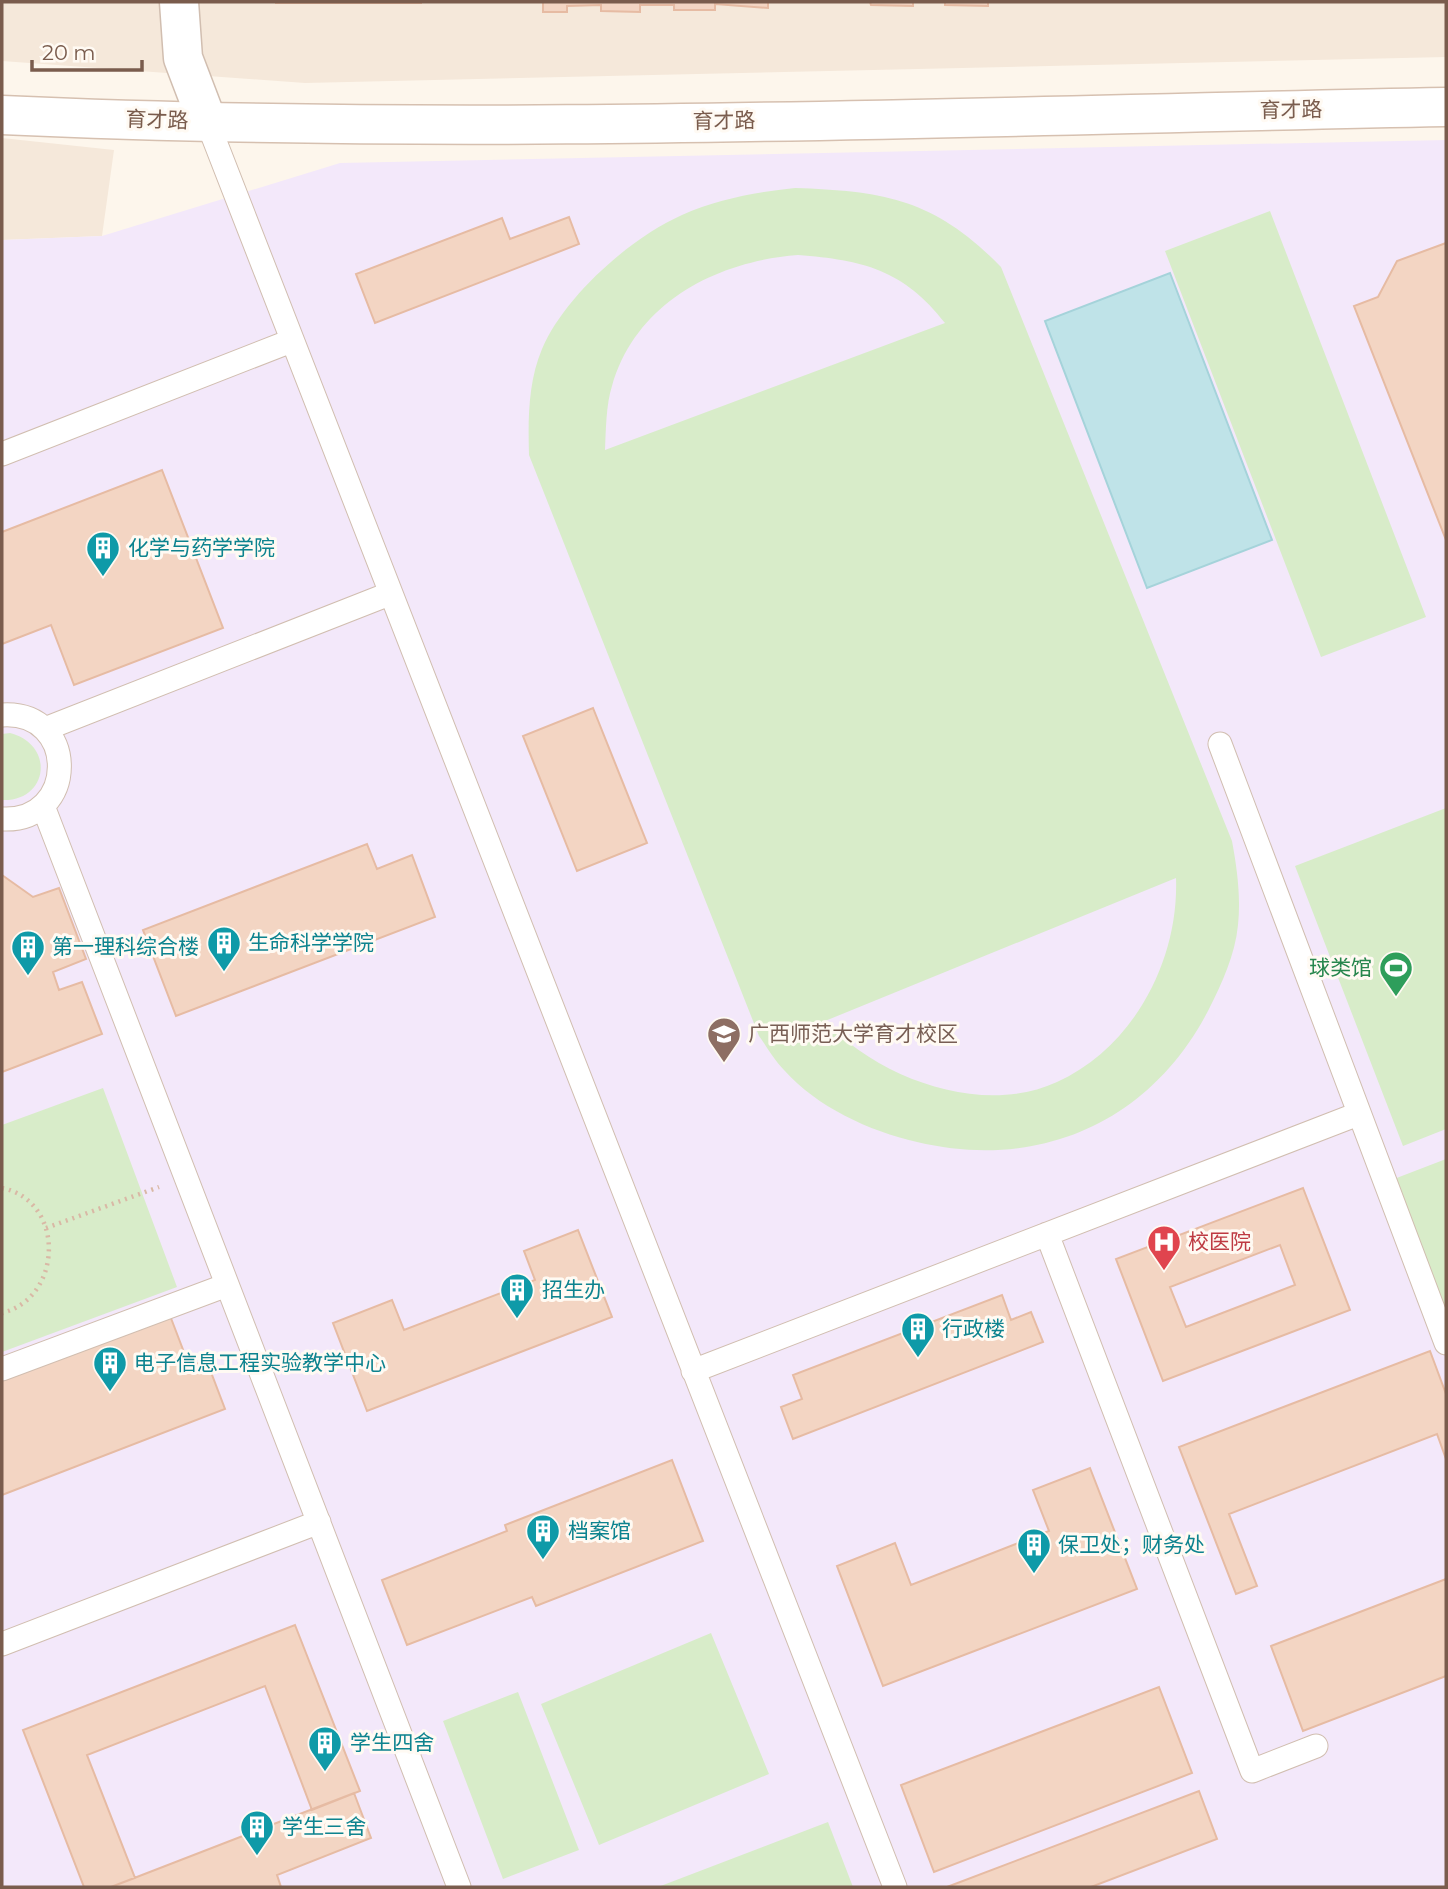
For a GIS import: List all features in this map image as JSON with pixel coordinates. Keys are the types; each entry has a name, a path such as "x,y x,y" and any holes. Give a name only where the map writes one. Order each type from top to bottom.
{"main road":[{"path":"179,2 183,58 207,121"},
{"name":"育才路","path":"2,115 207,121 534,124 1446,107"}],"lane":[{"path":"207,121 389,594 895,1887"},
{"path":"2,454 291,341"},
{"path":"45,729 389,594"},
{"path":"2,715 30,719 45,729 56,745 60,769 54,793 43,806 29,815 2,819"},
{"path":"1220,744 1446,1343"},
{"path":"43,806 459,1887"},
{"path":"693,1371 1358,1114"},
{"path":"1046,1234 1252,1771 1316,1746"},
{"path":"2,1369 228,1285"},
{"path":"2,1644 319,1522"}],"path":[{"path":"46,1228 186,1177"},
{"path":"2,1188 25,1198 41,1215 46,1228 50,1258 43,1280 30,1298 2,1313"}],"shaded area":[{"path":"2,2 1446,2 1446,57 305,83 2,61"},
{"path":"2,138 114,150 102,236 2,240"},
{"name":"广西师范大学育才校区","path":"1446,140 1446,1887 2,1887 2,240 102,236 340,163"}],"green space":[{"path":"795,188 856,192 908,204 931,213 954,227 1001,267 1232,841 1238,883 1238,925 1231,958 1209,1009 1185,1048 1156,1082 1124,1108 1087,1129 1048,1142 1006,1149 962,1149 899,1137 863,1124 828,1106 797,1083 777,1062 759,1036 529,455 530,401 537,362 552,329 582,290 641,238 682,215 723,200","holes":["798,255 843,260 880,271 914,291 945,323 605,450 607,409 612,386 624,356 640,331 660,309 684,291 738,266","1176,878 1170,940 1146,998 1129,1024 1108,1047 1084,1067 1057,1082 1028,1092 997,1095 965,1093 933,1086 902,1075 873,1060 825,1021"]},
{"path":"1270,211 1426,617 1321,657 1165,251"},
{"path":"10,733 25,739 35,749 40,760 40,772 37,783 29,792 17,798 2,800 2,734"},
{"name":"球类馆","path":"1446,808 1446,1129 1403,1146 1295,866"},
{"path":"103,1088 177,1287 2,1352 2,1125"},
{"path":"1446,1159 1446,1317 1394,1179"},
{"path":"711,1633 769,1774 599,1845 541,1704"},
{"path":"518,1692 579,1850 503,1879 443,1721"},
{"path":"828,1822 853,1887 658,1887"}],"water":[{"path":"1170,273 1272,540 1147,588 1045,321"}],"building":[{"path":"421,2 421,3 276,3"},
{"path":"543,2 768,2 768,8 715,4 715,10 674,10 674,5 640,5 640,12 601,11 601,5 567,6 567,12 543,12"},
{"path":"870,2 913,2 913,6 871,5"},
{"path":"945,2 988,2 988,6 945,5"},
{"path":"569,217 579,244 375,323 356,274 502,218 510,239"},
{"path":"1446,243 1446,540 1354,306 1378,297 1397,261"},
{"name":"化学与药学学院","path":"162,470 223,628 74,685 51,625 2,644 2,532"},
{"path":"593,708 647,843 577,871 523,736"},
{"name":"生命科学学院","path":"367,844 377,869 412,855 435,917 176,1016 143,930"},
{"name":"第一理科综合楼","path":"2,875 33,897 59,888 86,959 53,972 59,990 82,982 102,1034 2,1072"},
{"name":"校医院","path":"1303,1188 1350,1310 1163,1381 1116,1259","holes":["1280,1245 1295,1285 1186,1327 1170,1287"]},
{"name":"招生办","path":"578,1230 612,1317 367,1411 333,1323 392,1300 404,1330 535,1280 524,1251"},
{"name":"行政楼","path":"1002,1295 1011,1320 1031,1312 1043,1342 793,1439 781,1407 802,1399 793,1375"},
{"name":"电子信息工程实验教学中心","path":"169,1313 187,1360 209,1367 225,1409 2,1495 2,1378"},
{"path":"1430,1351 1446,1394 1446,1459 1437,1434 1229,1514 1257,1586 1236,1594 1179,1447"},
{"name":"档案馆","path":"672,1460 703,1541 536,1606 532,1597 407,1645 382,1580 507,1531 505,1525"},
{"name":"保卫处；财务处","path":"1090,1468 1137,1589 883,1686 837,1566 895,1543 911,1585 1049,1531 1033,1490"},
{"path":"1446,1579 1446,1676 1303,1731 1271,1646"},
{"name":"学生四舍","path":"295,1625 360,1791 312,1810 265,1686 87,1755 135,1878 111,1887 84,1887 23,1730"},
{"path":"1159,1687 1192,1773 934,1872 901,1785"},
{"path":"1199,1791 1217,1839 1091,1887 947,1887"},
{"name":"学生三舍","path":"354,1793 371,1838 277,1875 281,1887 111,1887"}],"place":[{"name":"化学与药学学院","path":"103,578"},
{"name":"生命科学学院","path":"224,973"},
{"name":"第一理科综合楼","path":"28,977"},
{"name":"球类馆","path":"1396,998"},
{"name":"广西师范大学育才校区","path":"724,1064"},
{"name":"校医院","path":"1164,1272"},
{"name":"招生办","path":"517,1320"},
{"name":"行政楼","path":"918,1359"},
{"name":"电子信息工程实验教学中心","path":"110,1393"},
{"name":"档案馆","path":"543,1561"},
{"name":"保卫处；财务处","path":"1034,1575"},
{"name":"学生四舍","path":"325,1773"},
{"name":"学生三舍","path":"257,1857"}]}
